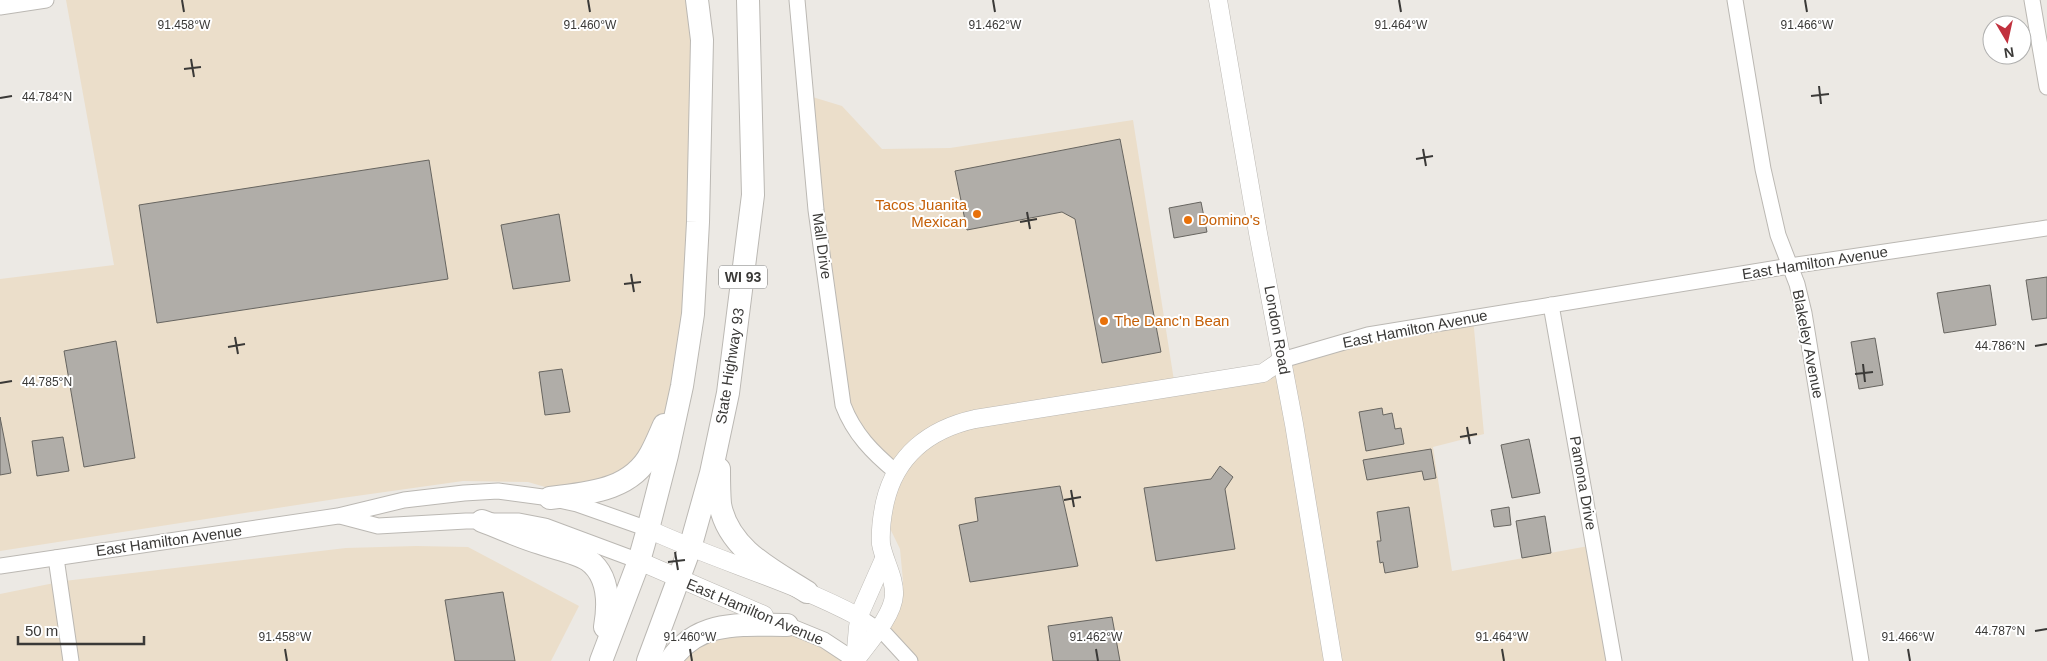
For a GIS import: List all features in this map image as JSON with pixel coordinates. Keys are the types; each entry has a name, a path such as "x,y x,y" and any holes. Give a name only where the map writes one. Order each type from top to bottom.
{"main road":[{"path":"599,661 639,561 648,529 682,386 693,314 698,222 702,40 697,0"},
{"name":"State Highway 93","path":"648,661 690,548 728,393 753,195 748,0"},
{"path":"550,498 613,487 635,473 651,454 682,386"},
{"path":"718,440 720,503 723,515 735,540 753,557 807,592"},
{"path":"482,521 586,559 596,567 606,590 609,606 599,661"},
{"path":"670,661 676,651 703,631 727,626 787,625"}],"street":[{"path":"0,7 46,0"},
{"name":"Mall Drive","path":"797,0 816,210 844,405 850,422 861,438 877,456 896,472"},
{"name":"London Road","path":"1218,0 1256,223 1296,433 1333,661"},
{"name":"Blakeley Avenue","path":"1736,0 1763,169 1778,235 1790,266 1804,314 1861,661"},
{"path":"2032,0 2047,87"},
{"name":"East Hamilton Avenue","path":"338,516 378,526 518,521 545,526 639,561 824,640 856,661 892,607 894,586 884,559 881,522 889,487 896,472 909,454 927,438 943,429 966,421 1263,373 1282,360 1368,335 1790,266 2047,228"},
{"name":"Pamona Drive","path":"1551,305 1614,661"},
{"name":"East Hamilton Avenue","path":"0,566 338,516 404,500 498,491 550,498 577,504 648,529 690,548 807,592 859,617 884,559"},
{"path":"56,558 71,661"},
{"path":"856,661 859,617 878,628 910,661"}],"shaded area":[{"path":"66,0 697,0 682,386 635,473 552,489 528,482 463,481 0,551 0,279 114,265"},
{"path":"806,95 842,106 882,149 950,148 1133,120 1175,387 1282,360 1473,318 1484,434 1433,447 1452,571 1594,545 1614,661 910,661 886,635 899,612 903,581 900,549 883,514 896,472 850,422"},
{"path":"468,547 579,606 551,661 0,661 0,594 64,581 346,548"},
{"path":"787,625 856,661 674,661 690,639"}],"building":[{"path":"1120,139 1161,352 1102,363 1075,219 1062,212 967,230 955,171"},
{"path":"429,160 448,279 157,323 139,205"},
{"name":"Domino's","path":"1201,202 1207,232 1174,238 1169,208"},
{"path":"559,214 570,281 513,289 501,225"},
{"path":"2047,277 2047,318 2032,320 2026,280"},
{"path":"1990,285 1996,325 1944,333 1937,293"},
{"path":"1875,338 1883,385 1859,389 1851,342"},
{"path":"116,341 135,458 84,467 64,351"},
{"path":"562,369 570,412 545,415 539,372"},
{"path":"1382,408 1383,415 1392,413 1395,429 1401,428 1404,444 1366,451 1359,412"},
{"path":"0,417 11,473 0,475"},
{"path":"63,437 69,471 37,476 32,441"},
{"path":"1529,439 1540,493 1512,498 1501,445"},
{"path":"1431,449 1436,478 1424,480 1422,471 1367,480 1363,460"},
{"path":"1220,466 1233,477 1225,489 1235,549 1156,561 1144,488 1211,479"},
{"path":"1060,486 1078,566 970,582 959,525 978,521 975,498"},
{"path":"1409,507 1418,567 1385,573 1383,562 1380,563 1377,541 1381,541 1377,512"},
{"path":"1509,507 1511,525 1494,527 1491,510"},
{"path":"1545,516 1551,553 1522,558 1516,521"},
{"path":"503,592 515,661 455,661 445,600"},
{"path":"1112,617 1120,661 1053,661 1048,626"}],"place":[{"name":"Tacos Juanita Mexican","path":"977,214"},
{"name":"Domino's","path":"1188,220"},
{"name":"The Danc'n Bean","path":"1104,321"}]}
